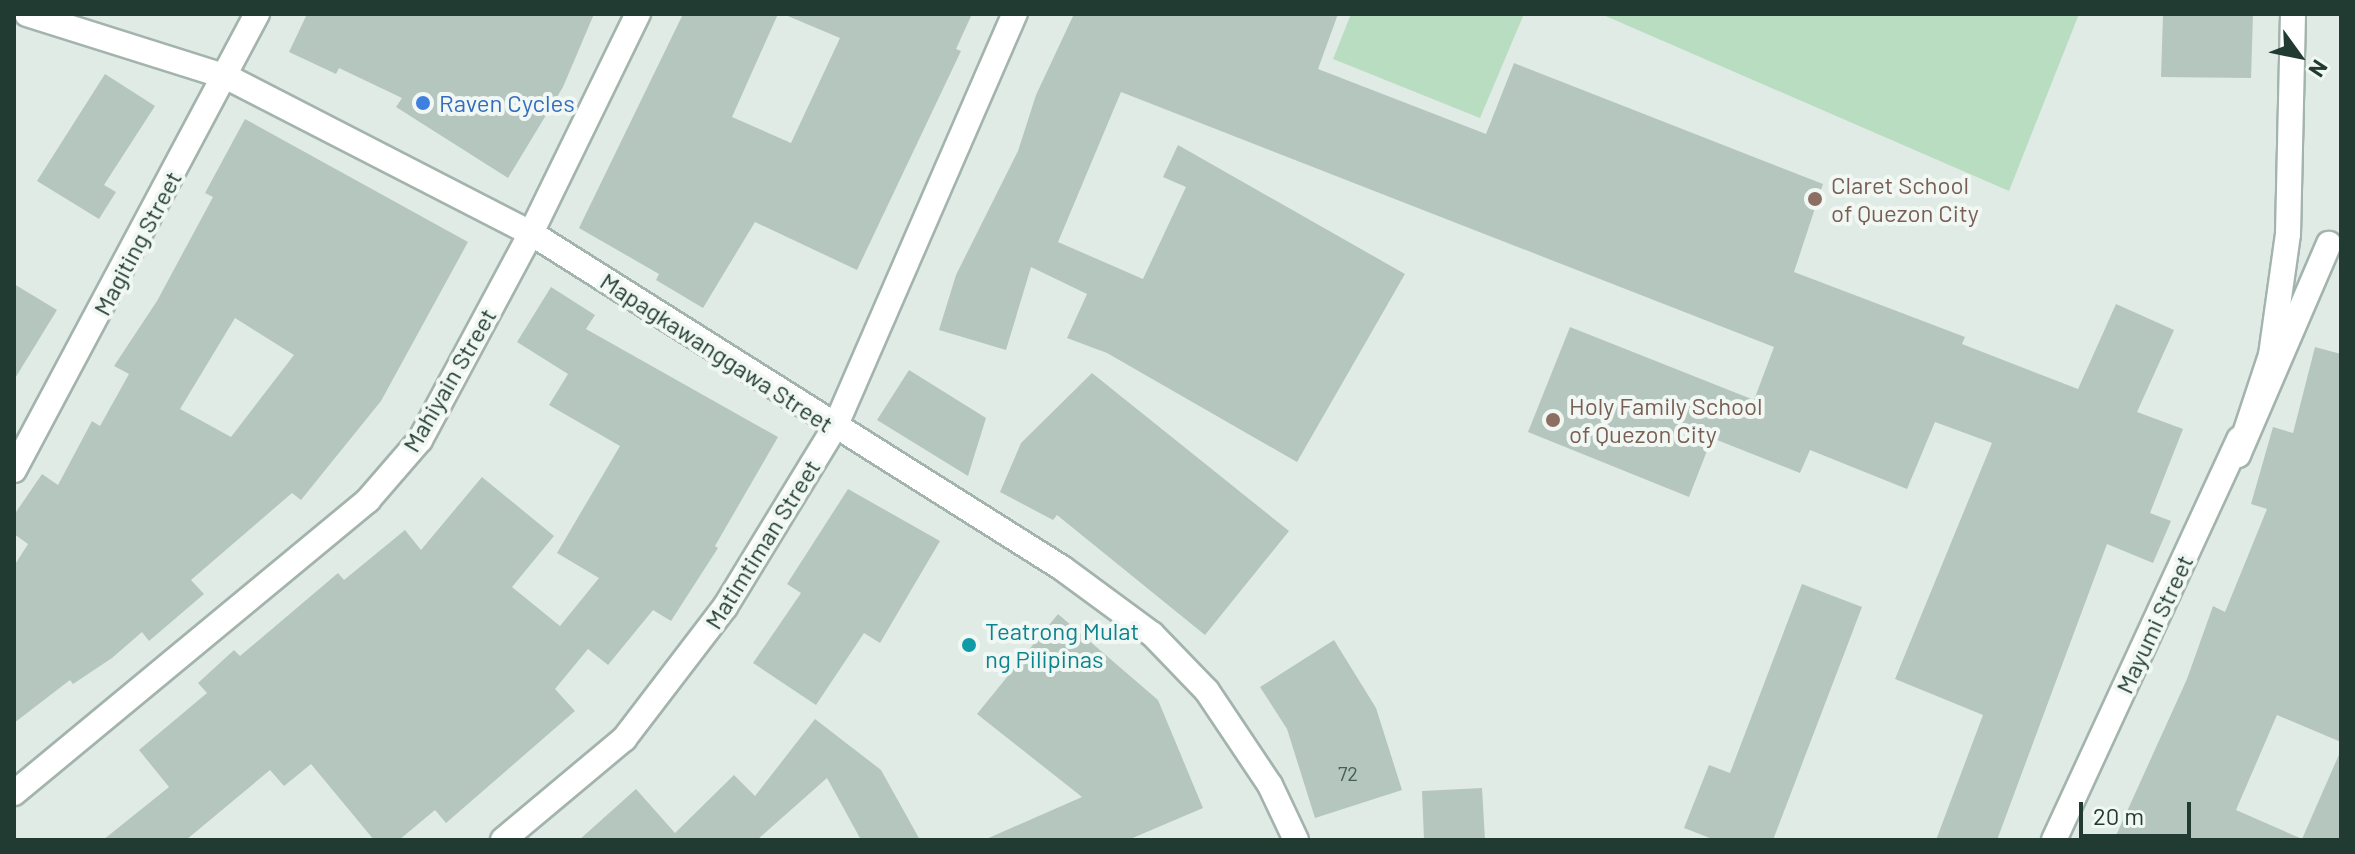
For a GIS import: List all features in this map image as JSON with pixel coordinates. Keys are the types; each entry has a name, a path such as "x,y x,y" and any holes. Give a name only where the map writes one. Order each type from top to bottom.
{"street":[{"name":"Mapagkawanggawa Street","path":"27,14 227,77 531,233 1062,568 1152,634 1236,729 1296,840"},
{"name":"Magiting Street","path":"14,470 227,77 257,14"},
{"name":"Mahiyain Street","path":"14,793 368,500 420,440 531,233 638,14"},
{"name":"Matimtiman Street","path":"503,840 624,739 725,607 835,427 1015,14"},
{"name":"Mayumi Street","path":"2054,840 2178,570 2250,414 2257,400 2270,372 2276,357 2329,244 2238,455 2242,441 2251,415 2255,401 2271,355 2288,234 2293,14"}],"green space":[{"path":"1351,14 1524,14 1480,118 1333,59"},
{"path":"1601,14 2079,14 2009,191"}],"building":[{"path":"307,14 594,14 563,87 508,178 396,107 402,98 339,68 336,74 289,52"},
{"path":"683,14 778,14 732,117 791,143 840,38 783,14 972,14 956,49 961,51 857,270 755,222 703,308 656,280 659,274 579,228"},
{"path":"1074,14 1338,14 1318,69 1486,134 1514,63 1823,184 1794,272 1965,337 1962,344 2078,389 2116,304 2174,330 2137,412 2183,429 2150,513 2171,521 2153,563 2107,544 1997,840 1936,840 1983,715 1895,679 1992,443 1935,422 1907,489 1810,450 1800,473 1712,438 1689,497 1528,432 1570,327 1754,400 1774,347 1121,92 1058,242 1143,279 1186,187 1163,177 1178,145 1405,274 1297,462 1107,353 1067,338 1087,294 1031,267 1006,350 939,330 956,275 1018,151 1036,95"},
{"path":"2163,14 2253,14 2251,78 2161,77"},
{"path":"105,74 155,106 104,185 116,192 99,219 37,181"},
{"path":"245,119 468,242 381,401 301,500 292,493 191,580 204,594 149,641 142,632 112,658 73,684 70,680 14,723 14,566 28,544 14,534 14,515 42,474 58,485 92,421 100,426 129,374 114,366 157,301 213,197 205,193","holes":["235,318 294,355 231,437 180,409"]},
{"path":"14,284 57,310 14,380"},
{"path":"551,287 595,315 586,329 778,437 715,546 718,548 671,621 653,610 608,665 588,649 555,689 575,711 446,823 435,810 399,840 374,840 311,764 284,786 270,770 186,840 103,840 169,787 139,750 207,693 198,683 234,650 240,656 338,573 344,580 405,530 421,550 482,477 554,536 512,587 560,626 599,578 557,553 620,446 549,405 568,374 517,342"},
{"path":"2315,347 2341,354 2341,742 2277,715 2236,810 2302,839 2341,750 2341,840 2114,840 2187,679 2213,606 2225,612 2267,509 2251,504 2273,427 2293,433"},
{"path":"909,370 986,418 968,476 877,420"},
{"path":"1092,373 1289,531 1205,635 1057,515 1053,520 1000,492 1021,443"},
{"path":"848,489 940,541 880,643 864,633 816,705 753,663 801,593 787,584"},
{"path":"1802,584 1862,607 1773,840 1715,840 1684,828 1709,765 1730,773"},
{"path":"1058,614 1158,700 1203,808 1128,840 984,840 1082,797 977,714"},
{"path":"1334,640 1376,708 1402,790 1315,818 1287,729 1260,687"},
{"path":"815,719 881,770 920,840 861,840 827,778 757,840 579,840 636,789 675,833 734,775 755,796"},
{"path":"1482,788 1485,840 1424,840 1422,791"}],"place":[{"name":"Raven Cycles","path":"423,103"},
{"name":"Claret School of Quezon City","path":"1815,199"},
{"name":"Holy Family School of Quezon City","path":"1553,420"},
{"name":"Teatrong Mulat ng Pilipinas","path":"969,645"}]}
